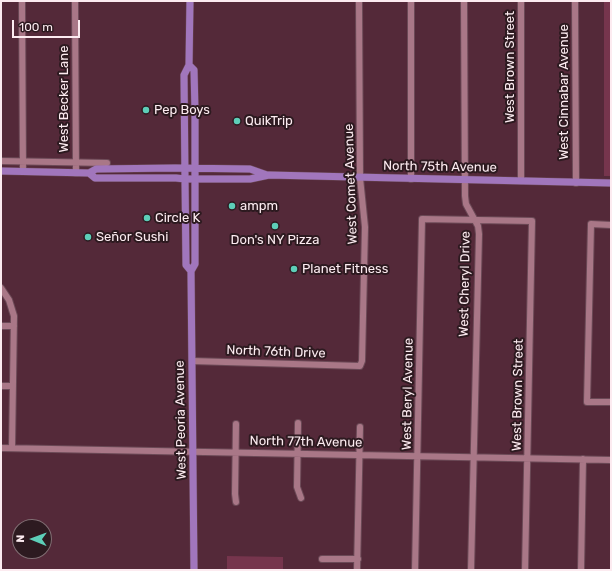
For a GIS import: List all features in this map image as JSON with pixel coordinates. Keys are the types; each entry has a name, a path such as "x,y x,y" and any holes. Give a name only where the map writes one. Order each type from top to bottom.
{"main road":[{"name":"West Peoria Avenue","path":"190,1 189,65 184,75 184,92 186,265 191,270"},
{"name":"West Peoria Avenue","path":"189,65 194,70 195,92 195,264 191,270 194,570"},
{"path":"184,92 195,92"},
{"name":"North 75th Avenue","path":"1,171 89,173 96,169 195,168 250,170 269,175 611,183"},
{"path":"98,178 101,175 114,173 115,169"},
{"name":"North 75th Avenue","path":"89,173 95,178 185,179 250,179 269,175"}],"street":[{"path":"22,1 23,171"},
{"name":"West Becker Lane","path":"75,1 76,173"},
{"name":"West Comet Avenue","path":"359,1 360,178 365,227 362,361 360,366"},
{"path":"411,1 411,179"},
{"name":"West Cheryl Drive","path":"464,1 465,196 466,204 478,226 471,570"},
{"name":"West Brown Street","path":"521,1 521,181"},
{"name":"West Cinnabar Avenue","path":"575,1 576,183"},
{"path":"1,161 107,163"},
{"name":"West Beryl Avenue","path":"415,570 422,219 474,220"},
{"name":"West Brown Street","path":"474,220 532,220 525,570"},
{"path":"611,225 591,224 587,402 611,402"},
{"path":"1,288 9,300 12,309 14,326 12,448"},
{"path":"1,326 14,326"},
{"name":"North 76th Drive","path":"192,361 360,366"},
{"path":"1,386 13,386"},
{"path":"298,423 297,487 301,498"},
{"path":"236,424 236,502"},
{"path":"357,570 360,427"},
{"name":"North 77th Avenue","path":"1,448 611,460"},
{"path":"581,570 583,459"},
{"path":"322,559 358,560"}],"shaded area":[{"path":"604,1 611,1 611,176 604,176"},
{"path":"227,556 283,557 283,570 227,570"}],"place":[{"name":"Pep Boys","path":"146,110"},
{"name":"QuikTrip","path":"237,121"},
{"name":"ampm","path":"232,206"},
{"name":"Circle K","path":"147,218"},
{"name":"Don's NY Pizza","path":"275,226"},
{"name":"Señor Sushi","path":"88,237"},
{"name":"Planet Fitness","path":"294,269"}]}
